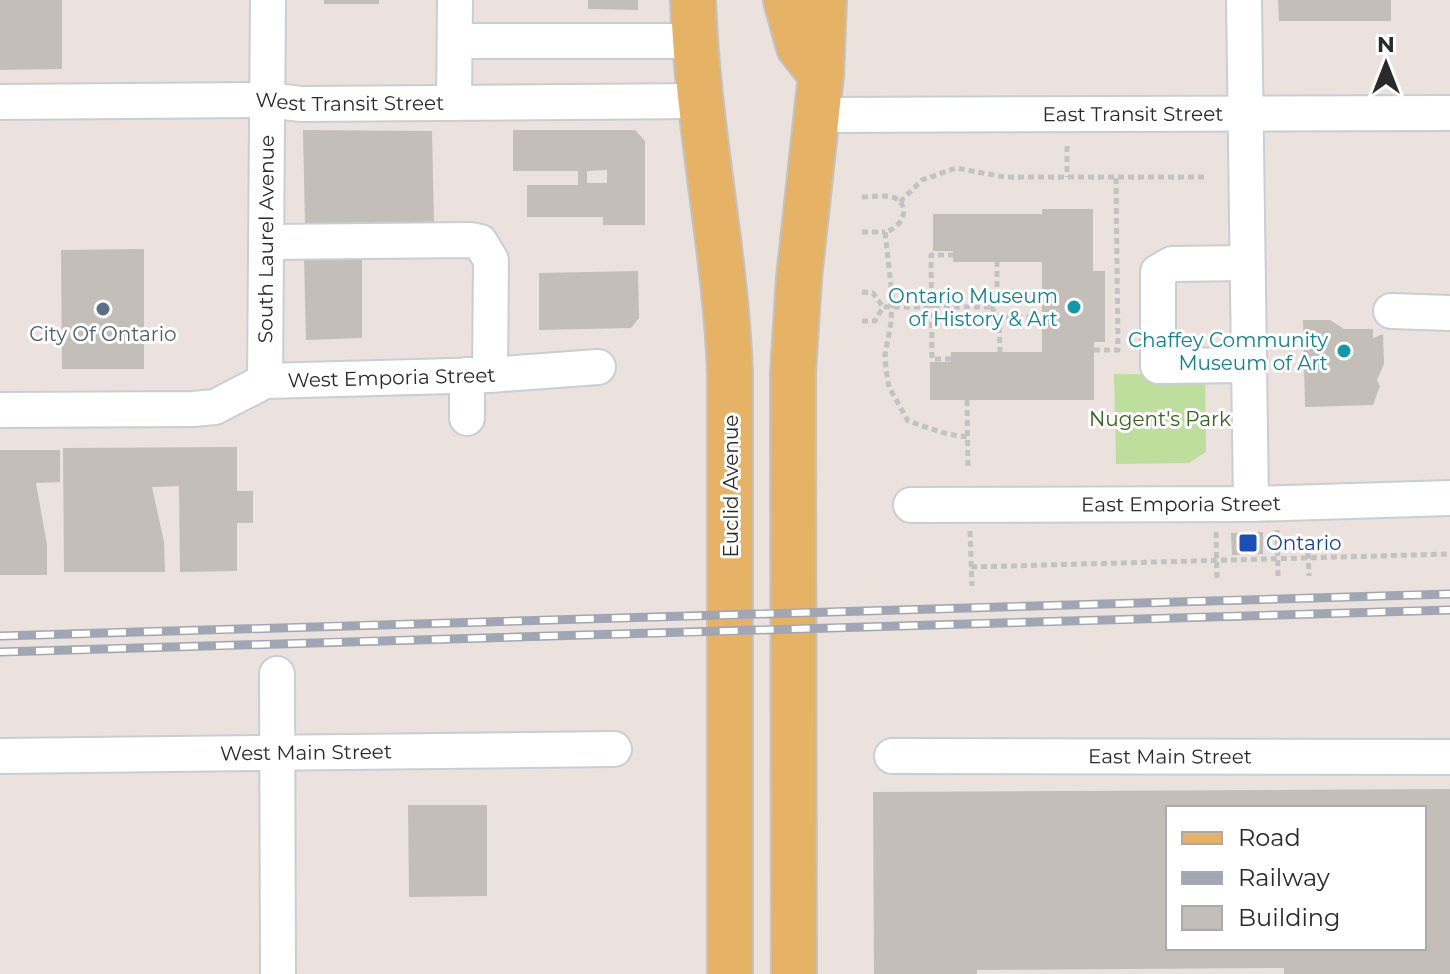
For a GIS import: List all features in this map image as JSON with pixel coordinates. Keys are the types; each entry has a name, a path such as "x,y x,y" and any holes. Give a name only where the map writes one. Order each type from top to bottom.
{"main road":[{"path":"786,0 799,47 819,95"},
{"path":"794,974 793,373 799,278 819,95 824,0"},
{"name":"Euclid Avenue","path":"694,21 700,101 725,281 730,372 730,974"}],"street":[{"name":"South Laurel Avenue","path":"265,381 268,0"},
{"path":"454,103 455,0"},
{"path":"1244,0 1248,365 1264,503"},
{"path":"455,41 694,21"},
{"name":"East Transit Street","path":"819,95 1244,113 1450,113"},
{"name":"West Transit Street","path":"0,102 268,100 301,104 700,101"},
{"path":"267,242 480,242 491,260 479,375 467,418"},
{"path":"1246,263 1172,264 1158,272 1158,366 1248,365"},
{"path":"1391,311 1450,313"},
{"name":"West Emporia Street","path":"0,410 215,407 265,381 479,375 598,367"},
{"name":"East Emporia Street","path":"911,505 1215,504 1450,498"},
{"path":"277,674 278,974"},
{"name":"West Main Street","path":"0,756 614,749"},
{"name":"East Main Street","path":"892,756 1450,757"}],"path":[{"path":"1067,146 1067,178"},
{"path":"900,202 922,180 956,168 1004,177 1207,177"},
{"path":"1094,350 1118,350 1116,177"},
{"path":"862,197 891,197 900,202 903,211 902,220 896,228 885,232 862,232"},
{"path":"885,232 892,307 885,355 889,387 908,421 947,434 968,437"},
{"path":"951,359 932,359 931,255 953,255"},
{"path":"991,307 997,297 997,262"},
{"path":"862,292 873,293 883,307"},
{"path":"997,297 1042,297"},
{"path":"883,307 991,307"},
{"path":"862,321 875,321 883,307"},
{"path":"991,307 999,317 1000,352"},
{"path":"999,317 1042,317"},
{"path":"967,400 968,468"},
{"path":"1264,503 1278,558 1278,577"},
{"path":"1215,504 1217,579"},
{"path":"969,505 972,586"},
{"path":"971,567 1309,555 1450,554"},
{"path":"1309,555 1309,576"}],"green space":[{"name":"Nugent's Park","path":"1114,374 1205,375 1206,452 1189,463 1116,464"}],"building":[{"path":"0,0 62,0 62,69 0,70"},
{"path":"324,0 379,0 379,4 324,4"},
{"path":"588,0 638,0 638,10 588,9"},
{"path":"1278,0 1391,0 1391,21 1279,21"},
{"path":"303,130 432,131 434,225 305,226"},
{"path":"513,130 635,130 645,141 645,225 603,225 603,217 527,217 527,185 578,185 578,171 513,171","holes":["607,170 607,183 587,183 587,171"]},
{"name":"Ontario Museum of History & Art","path":"1042,209 1093,209 1093,271 1105,271 1105,342 1094,342 1094,400 930,400 930,362 951,362 951,352 1042,352 1042,262 953,262 953,251 933,251 933,214 1042,214"},
{"name":"City Of Ontario","path":"144,249 144,369 62,369 61,250"},
{"path":"304,258 362,258 362,338 306,340"},
{"path":"638,271 639,318 631,328 539,330 539,273"},
{"name":"Chaffey Community Museum of Art","path":"1303,320 1330,320 1344,329 1373,329 1373,338 1383,334 1384,364 1377,380 1380,386 1373,405 1305,407"},
{"path":"237,447 237,491 253,491 253,523 237,523 237,571 180,572 179,486 152,487 164,542 165,572 64,572 63,448"},
{"path":"0,450 60,450 60,482 36,483 47,545 47,575 0,575"},
{"path":"1263,532 1263,554 1232,555 1231,533"},
{"path":"1450,789 1450,974 1284,974 1284,968 977,970 977,974 874,974 873,792"},
{"path":"408,805 487,805 487,896 409,897"}],"railway":[{"path":"0,636 1450,594"},
{"path":"0,652 1450,610"}],"place":[{"name":"Ontario Museum of History & Art","path":"1074,307"},
{"name":"City Of Ontario","path":"103,309"},
{"name":"Chaffey Community Museum of Art","path":"1344,351"},
{"name":"Ontario","path":"1248,543"}]}
